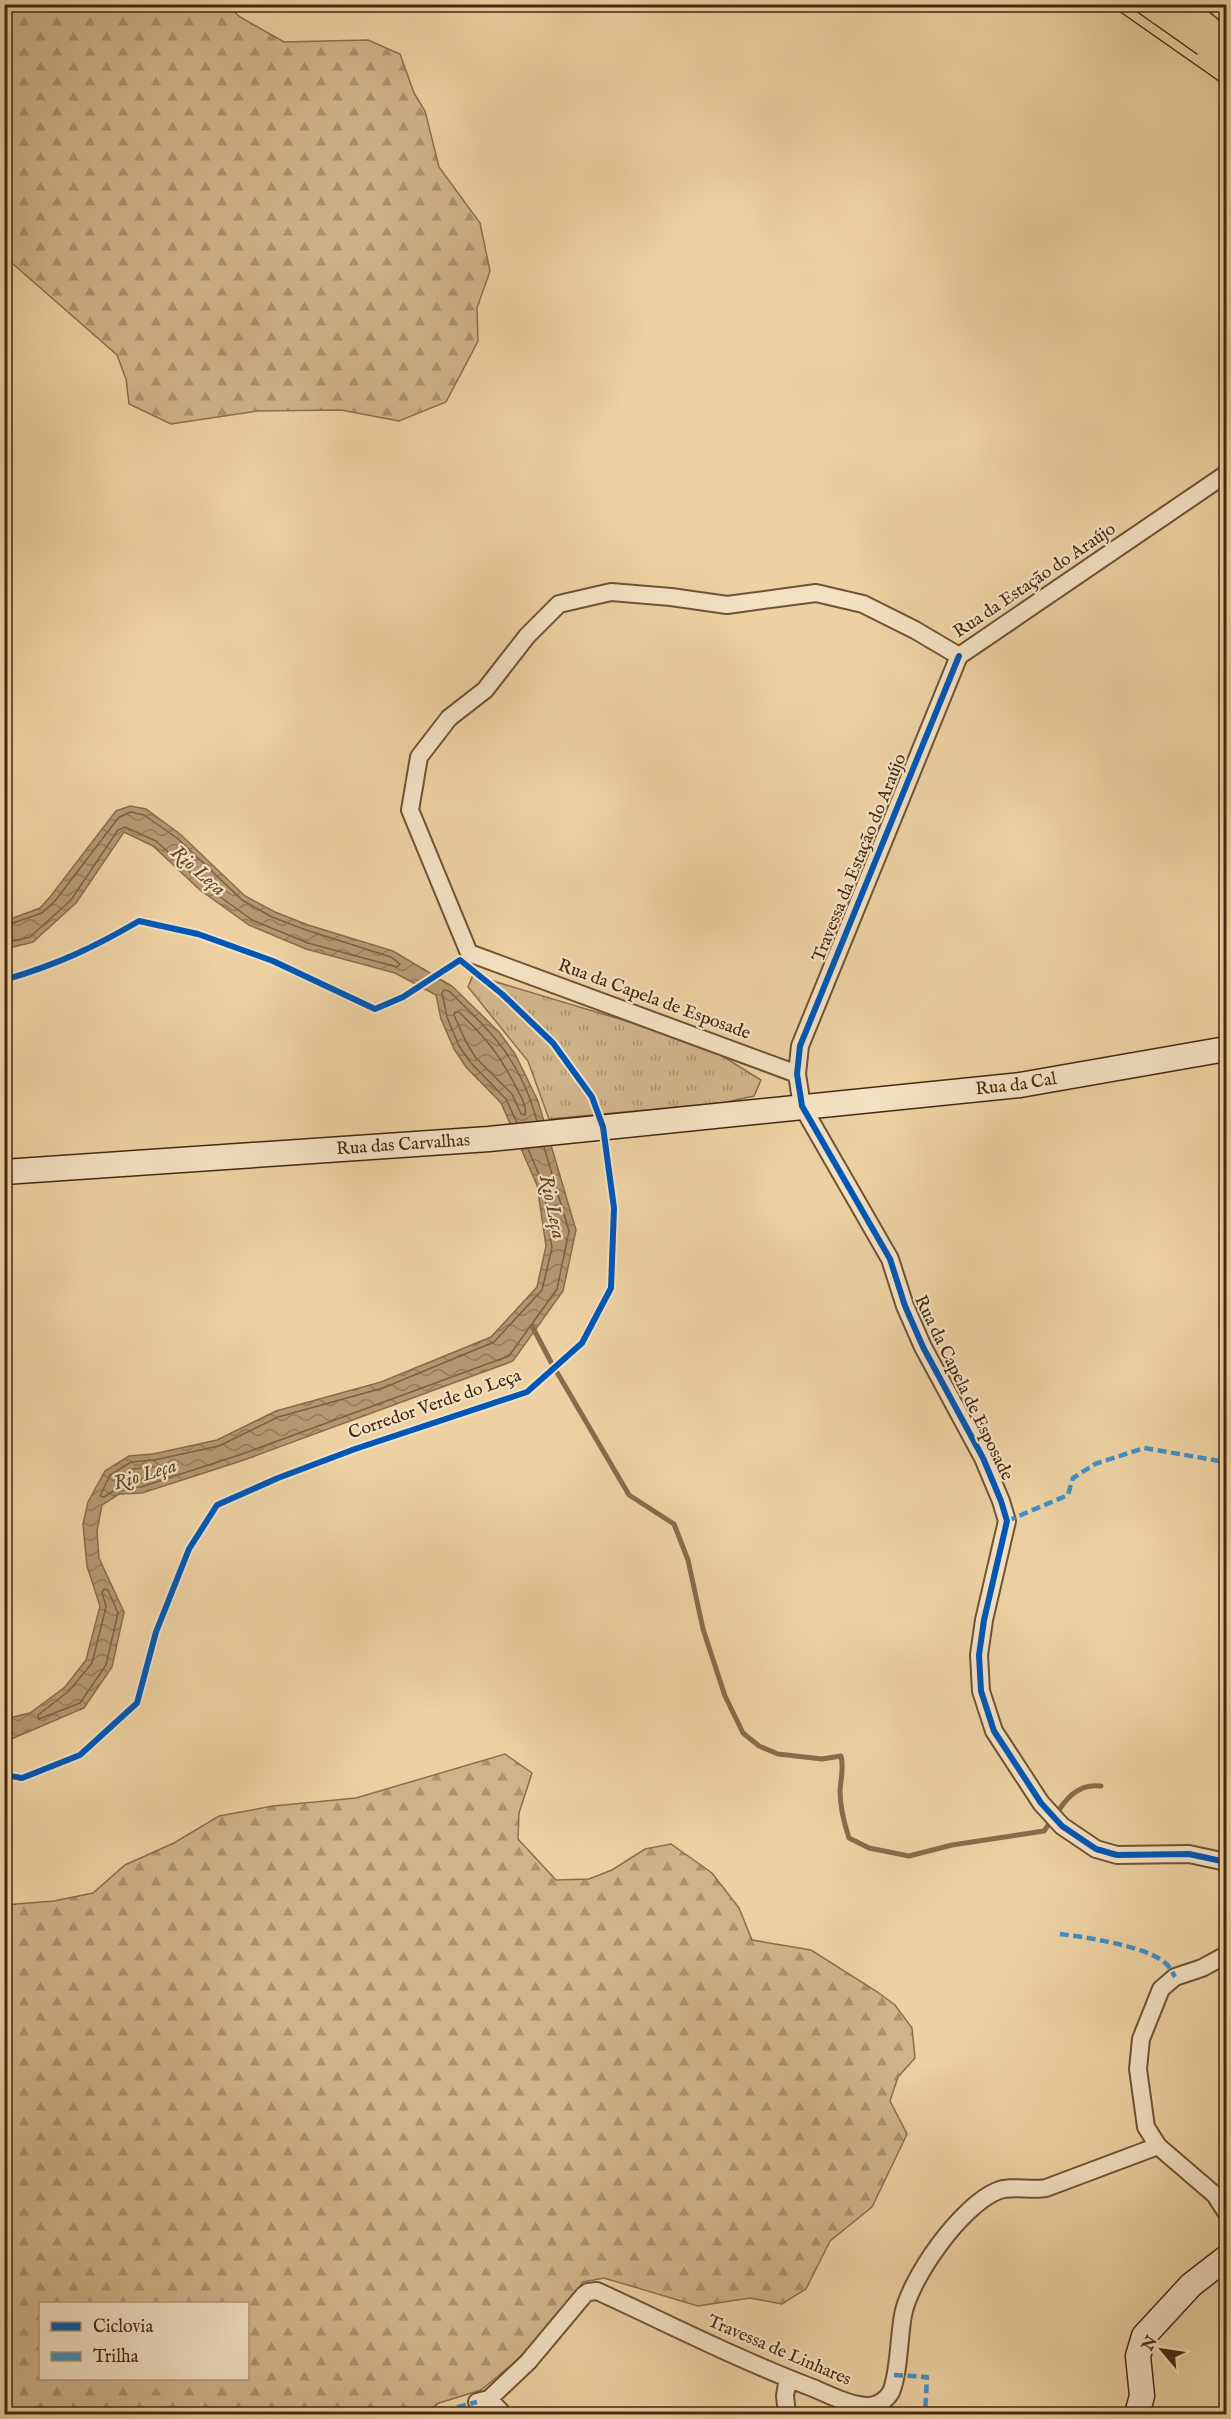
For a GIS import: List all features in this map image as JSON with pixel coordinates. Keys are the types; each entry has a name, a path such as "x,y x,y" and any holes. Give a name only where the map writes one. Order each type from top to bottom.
{"street":[{"path":"1214,4 1227,14"},
{"name":"Rua da Estação do Araújo","path":"469,953 410,810 419,758 449,718 485,690 526,636 559,604 611,592 727,605 816,593 863,604 915,630 959,656 1227,474"},
{"name":"Travessa da Estação do Araújo","path":"797,1074 800,1046 959,656"},
{"name":"Rua da Capela de Esposade","path":"469,953 797,1074 802,1107 890,1259 905,1306 923,1347 983,1458 1007,1521 999,1548 979,1655 981,1691 994,1731 1046,1809 1062,1826 1096,1849 1117,1855 1189,1854 1227,1862"},
{"name":"Rua da Cal","path":"802,1107 1020,1085 1227,1049"},
{"name":"Rua das Carvalhas","path":"4,1172 489,1138 802,1107"},
{"path":"1227,1955 1202,1968 1175,1977 1161,1989 1141,2039 1138,2069 1146,2127 1158,2146 1215,2195 1227,2212"},
{"name":"Travessa de Linhares","path":"504,2415 483,2400 528,2362 584,2295 592,2291 597,2291 788,2378 850,2403 877,2405 885,2399 893,2385 904,2313 916,2278 944,2239 983,2199 1007,2188 1034,2190 1046,2188 1158,2146"},
{"path":"1137,2415 1142,2396 1138,2355 1144,2336 1191,2285 1227,2258"},
{"path":"787,2415 785,2396 788,2378"}],"green space":[{"path":"5,5 227,5 240,17 284,42 368,40 400,54 414,93 425,111 439,167 480,223 490,271 477,308 478,341 446,402 399,421 341,410 257,411 171,424 129,404 126,379 117,355 5,257"},
{"path":"473,975 666,1033 719,1054 761,1080 754,1096 722,1103 549,1119 528,1061 468,987"},
{"path":"505,1754 532,1773 519,1813 518,1839 556,1880 589,1879 612,1870 645,1849 671,1844 712,1873 739,1908 752,1940 811,1950 895,2005 912,2028 915,2058 898,2077 890,2101 907,2134 872,2207 830,2241 806,2289 782,2304 750,2298 698,2306 604,2278 583,2282 562,2312 515,2362 481,2390 439,2403 424,2414 5,2414 5,1905 54,1901 93,1893 125,1865 174,1843 219,1816 273,1806 356,1798"}],"water":[{"name":"Rio Leça","path":"130,806 146,809 180,834 245,896 275,912 308,925 393,951 452,986 499,1032 515,1054 538,1101 576,1230 563,1291 513,1361 244,1460 142,1493 119,1494 102,1505 97,1531 99,1558 124,1612 112,1667 84,1708 7,1741 5,1740 4,1719 30,1713 65,1687 86,1660 100,1606 87,1566 83,1524 88,1502 105,1471 129,1456 153,1454 217,1440 276,1411 381,1382 491,1337 537,1287 546,1246 537,1185 501,1103 466,1067 454,1049 441,1019 436,995 395,973 306,949 249,925 200,890 153,846 124,832 76,903 33,942 5,949 5,921 40,908 116,811"}],"waterway":[{"path":"532,1326 629,1495 674,1524 688,1560 703,1629 725,1696 743,1733 759,1746 778,1754 822,1759 841,1756 841,1802 849,1838 869,1848 909,1856 952,1845 1044,1831 1061,1806 1074,1793 1082,1788 1101,1786"}],"tram line":[{"path":"1109,4 1226,86"},
{"path":"1126,4 1197,54"}],"marked path":[{"path":"1007,1521 1068,1495 1073,1478 1095,1464 1144,1448 1226,1462"},
{"path":"1060,1934 1114,1943 1143,1951 1166,1963 1175,1977"},
{"path":"894,2375 927,2377 925,2414"},
{"path":"431,2414 477,2402"}],"cycle path":[{"path":"959,656 800,1046 797,1074 802,1106 890,1259 905,1306 923,1347 983,1458 1001,1501 1007,1521 984,1620 979,1655 981,1691 994,1731 1041,1803 1062,1826 1096,1849 1117,1855 1189,1854 1226,1862"},
{"name":"Corredor Verde do Leça","path":"4,980 74,955 139,921 198,934 273,961 375,1009 403,997 460,960 502,994 553,1043 592,1097 603,1127 614,1208 611,1288 582,1343 527,1392 355,1449 278,1478 217,1505 189,1549 156,1632 137,1703 80,1755 22,1778 4,1775"}]}
